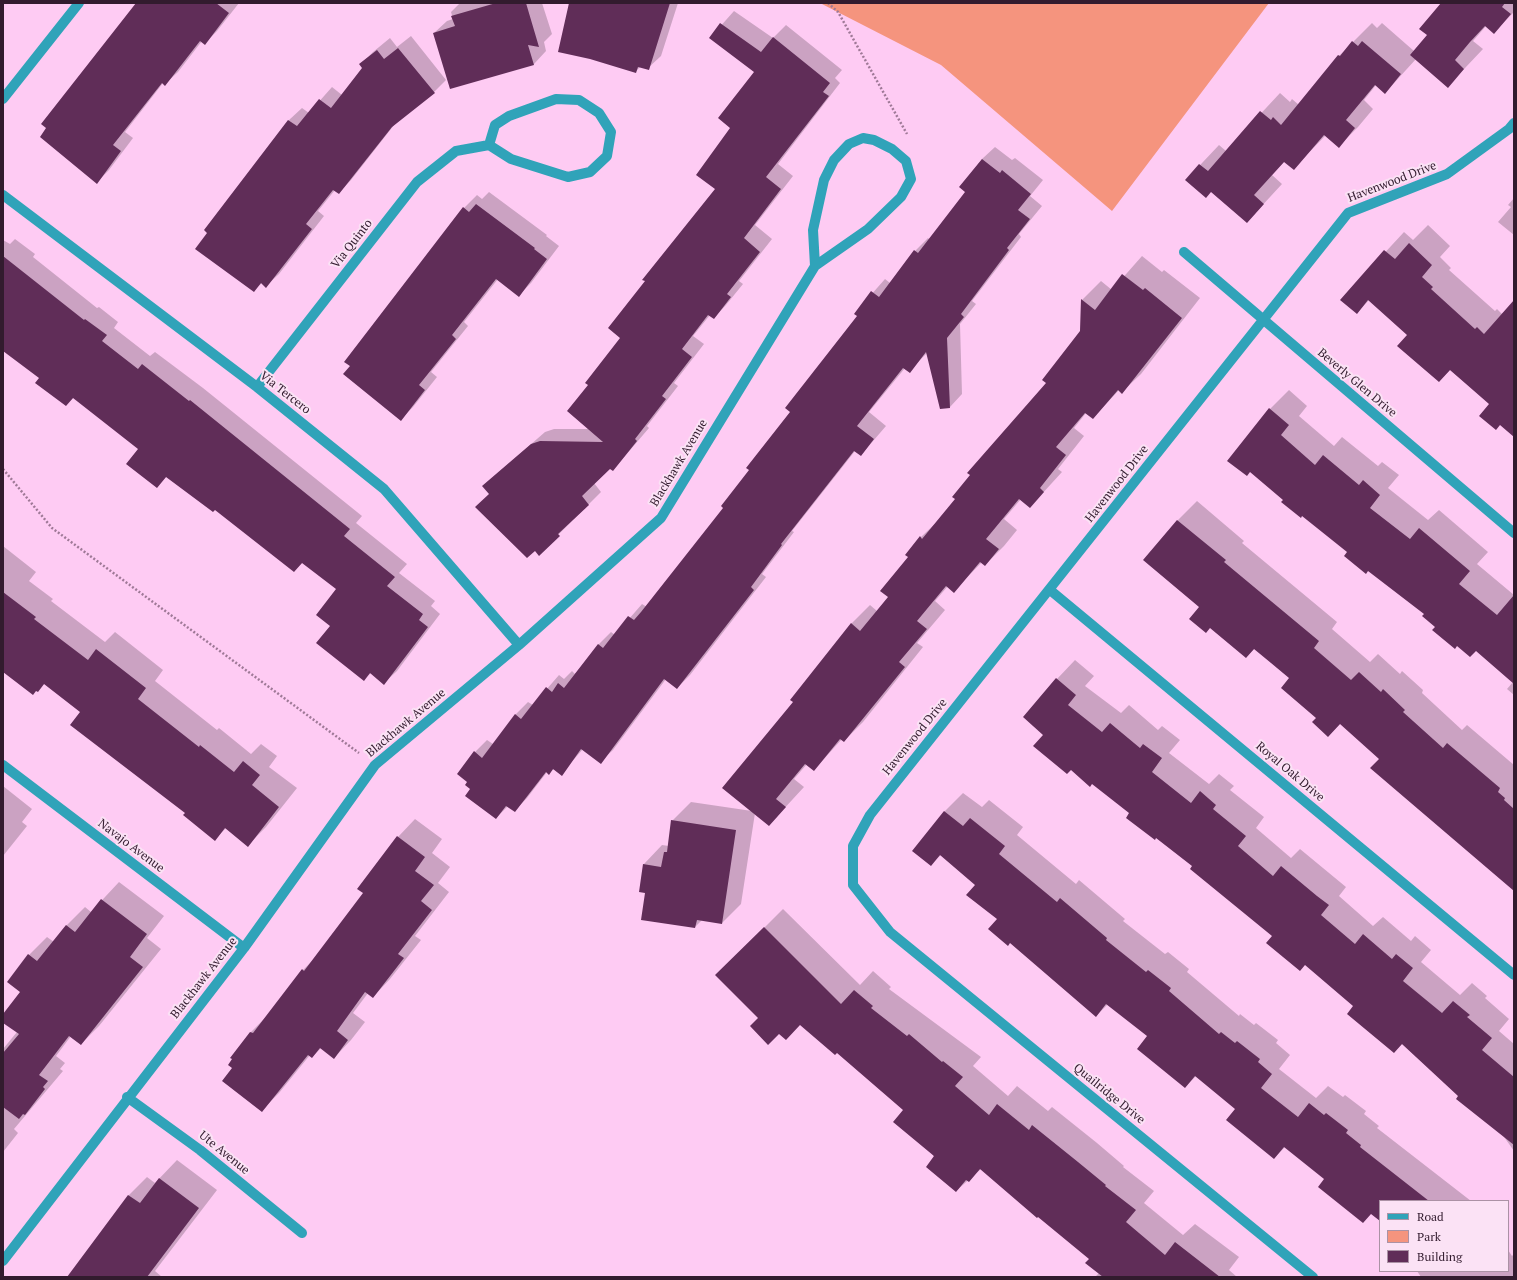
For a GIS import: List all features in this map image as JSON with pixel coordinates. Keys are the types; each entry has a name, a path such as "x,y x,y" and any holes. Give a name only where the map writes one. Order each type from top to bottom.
{"street":[{"path":"3,99 79,3"},
{"path":"556,99 579,100 599,114 611,132 607,156 590,172 568,177 511,159 489,145 495,125 509,116 556,99"},
{"name":"Havenwood Drive","path":"890,932 853,886 853,846 870,815 1264,321 1348,213 1447,174 1509,129 1514,123"},
{"path":"815,266 813,230 824,180 834,160 848,144 863,138 874,140 892,149 906,161"},
{"name":"Via Quinto","path":"256,387 417,182 456,151 489,145"},
{"name":"Blackhawk Avenue","path":"3,1261 127,1097 244,948 375,765 519,645 661,518 815,266 868,229 901,197 910,179 906,161"},
{"name":"Via Tercero","path":"3,195 256,387 384,489 519,645"},
{"name":"Beverly Glen Drive","path":"1184,252 1514,533"},
{"name":"Royal Oak Drive","path":"1050,590 1514,975"},
{"name":"Navajo Avenue","path":"3,765 244,948"},
{"name":"Quailridge Drive","path":"890,932 1313,1277"},
{"name":"Ute Avenue","path":"127,1097 200,1150 302,1233"}],"path":[{"path":"828,3 838,12 909,137 906,161"},
{"path":"3,468 52,528 375,765"}],"green space":[{"path":"820,3 1269,3 1112,211 941,65"}],"building":[{"path":"136,3 216,3 229,13 205,45 200,41 165,86 162,83 113,145 121,151 97,184 40,137 46,128 41,124"},
{"path":"496,3 526,3 539,47 528,45 534,65 450,89 433,33 455,26 451,16"},
{"path":"569,3 670,3 649,70 638,67 636,73 590,59 558,52"},
{"path":"1441,3 1505,3 1502,7 1511,14 1494,34 1485,26 1470,42 1455,60 1464,69 1448,88 1410,55 1427,35 1419,29"},
{"path":"720,23 761,52 773,37 830,83 823,92 829,96 766,177 781,189 744,238 760,252 727,294 731,297 714,319 708,315 682,349 692,357 662,396 666,399 635,439 637,441 613,471 610,469 582,496 589,505 558,534 560,536 539,556 535,551 527,558 475,507 489,494 482,486 531,444 540,441 603,442 567,411 588,385 585,383 620,338 608,328 645,281 642,280 715,189 696,175 730,128 718,118 754,72 709,38"},
{"path":"1352,41 1358,46 1362,41 1401,74 1385,94 1375,85 1346,120 1355,128 1339,148 1324,135 1294,170 1284,162 1254,195 1264,204 1247,223 1211,192 1206,198 1185,180 1199,164 1208,171 1260,111 1271,120 1273,117 1281,125 1338,55 1340,56"},
{"path":"398,48 435,93 392,127 339,194 333,190 306,224 312,229 266,288 261,283 254,292 195,249 207,233 204,230 288,120 297,126 319,99 331,108 362,68 359,64 377,50 384,59"},
{"path":"982,159 1000,173 1002,170 1031,194 1018,210 1030,219 1007,248 1009,250 961,314 964,317 947,338 950,408 940,409 926,352 910,373 903,368 857,426 874,439 861,456 854,451 781,544 782,545 751,587 754,590 677,689 664,679 601,764 581,749 562,776 553,769 549,775 546,772 515,812 506,806 496,819 465,796 470,789 465,785 467,782 457,774 474,751 482,758 515,714 521,719 546,687 552,692 558,683 564,688 598,644 603,648 628,616 634,620 641,612 723,508 721,506 749,470 746,468 790,412 785,408 857,316 854,314 871,291 879,297 914,250 918,253 965,192 959,187"},
{"path":"476,204 535,248 534,249 547,259 519,297 496,279 452,335 456,339 419,385 425,390 401,421 343,374 350,366 344,362 463,207 469,212"},
{"path":"1409,243 1432,265 1422,277 1433,287 1431,289 1475,329 1477,327 1484,334 1514,300 1514,437 1500,425 1496,430 1479,416 1489,404 1450,370 1439,382 1397,346 1407,335 1368,300 1357,314 1340,300 1384,250 1395,259"},
{"path":"3,256 84,320 85,319 107,335 102,341 138,369 142,364 189,401 190,400 350,529 344,536 395,577 387,586 423,614 419,620 428,627 384,685 370,673 364,681 316,643 330,626 316,615 336,589 302,563 294,572 215,510 213,512 166,477 157,488 126,464 138,449 73,398 66,406 35,383 39,378 3,351"},
{"path":"1122,274 1143,290 1145,288 1182,318 1122,394 1118,390 1093,419 1085,413 1056,447 1066,455 1040,488 1044,492 1030,508 1019,499 986,539 999,549 985,566 980,562 954,593 946,586 917,621 927,629 899,662 905,667 844,742 840,739 814,771 805,764 776,799 786,807 769,826 722,788 793,702 790,700 851,623 860,631 888,597 880,591 908,557 905,555 920,536 922,539 955,499 952,497 970,475 967,473 1046,383 1042,380 1080,331 1081,299 1095,310"},
{"path":"1269,408 1289,425 1281,435 1315,465 1323,455 1359,485 1363,480 1380,495 1370,508 1410,539 1419,528 1470,571 1459,584 1497,615 1514,595 1514,684 1476,651 1470,657 1457,646 1455,649 1432,630 1435,627 1422,616 1424,614 1368,571 1366,574 1344,556 1347,552 1302,516 1301,518 1281,502 1283,500 1250,472 1247,476 1227,461"},
{"path":"1177,520 1226,560 1224,562 1319,641 1314,648 1351,680 1359,672 1381,692 1383,689 1405,710 1403,712 1443,748 1447,743 1500,788 1498,792 1514,809 1514,891 1370,768 1379,759 1340,724 1328,737 1312,722 1316,718 1281,688 1289,678 1254,649 1246,658 1210,628 1206,633 1189,619 1199,607 1143,560"},
{"path":"3,592 36,617 34,619 88,660 96,649 146,688 138,699 199,747 200,745 234,772 243,761 260,775 252,785 279,807 248,847 225,828 215,841 183,815 185,813 70,725 80,712 44,684 38,692 36,691 33,695 3,672"},
{"path":"1056,678 1076,695 1068,705 1102,732 1110,723 1140,748 1143,744 1162,758 1152,772 1191,803 1200,791 1216,805 1213,809 1246,836 1238,846 1273,876 1281,866 1329,905 1321,915 1355,944 1363,934 1392,959 1396,954 1413,968 1403,981 1442,1013 1453,1001 1470,1015 1467,1017 1492,1038 1482,1050 1514,1077 1514,1145 1456,1099 1458,1096 1402,1044 1394,1053 1347,1014 1353,1006 1305,965 1300,971 1266,943 1272,936 1190,869 1192,866 1156,838 1155,840 1126,818 1129,813 1092,784 1090,787 1071,770 1067,774 1033,746 1043,735 1023,717"},
{"path":"944,811 963,826 970,818 1005,846 999,854 1057,902 1060,898 1107,938 1106,940 1146,972 1148,970 1171,988 1169,991 1219,1034 1221,1032 1235,1043 1237,1041 1260,1059 1258,1062 1272,1074 1261,1088 1298,1117 1309,1103 1324,1115 1326,1113 1348,1130 1346,1133 1361,1145 1360,1147 1428,1200 1379,1200 1379,1220 1371,1214 1363,1223 1318,1187 1324,1179 1284,1147 1274,1159 1226,1120 1235,1109 1195,1076 1185,1088 1137,1049 1147,1036 1106,1004 1096,1017 1010,943 1008,946 988,929 997,919 966,895 975,885 940,855 931,866 912,851"},
{"path":"671,820 736,830 722,924 697,920 695,928 641,920 645,893 639,892 643,864 661,867 664,852 667,852"},
{"path":"397,836 425,857 415,871 434,885 421,901 432,910 398,954 404,958 373,998 365,992 337,1031 348,1040 334,1059 320,1048 312,1058 308,1055 262,1112 222,1081 232,1068 228,1065 232,1059 230,1058 250,1032 253,1033 302,969 304,971 363,893 357,889"},
{"path":"101,899 147,934 130,957 143,967 81,1045 69,1036 39,1075 48,1081 43,1087 45,1089 25,1115 23,1114 19,1119 3,1107 3,1053 19,1034 3,1023 3,1014 20,992 7,982 28,954 37,961 66,925 75,932"},
{"path":"764,927 841,1004 854,990 873,1006 871,1008 907,1036 909,1034 942,1062 943,1061 963,1077 955,1086 989,1115 997,1104 1029,1130 1032,1125 1078,1162 1106,1185 1105,1186 1136,1210 1126,1222 1165,1255 1175,1242 1220,1277 1103,1277 1085,1263 1089,1259 1038,1217 1037,1218 980,1169 969,1182 966,1180 956,1192 926,1167 934,1156 893,1122 903,1110 837,1053 835,1055 800,1025 786,1040 779,1034 768,1045 750,1026 758,1018 715,975"},
{"path":"159,1178 199,1208 147,1277 67,1277 128,1195 140,1203"}]}
